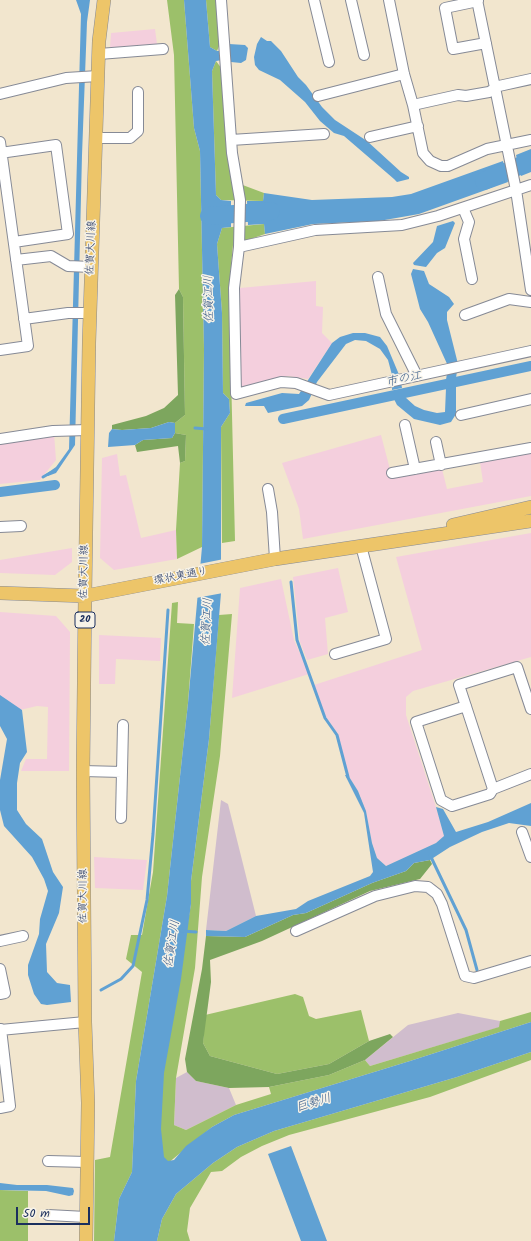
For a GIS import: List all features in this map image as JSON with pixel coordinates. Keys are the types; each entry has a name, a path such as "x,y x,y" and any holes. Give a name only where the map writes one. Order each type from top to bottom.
{"main road":[{"name":"佐賀大川線","path":"86,1241 88,1103 85,1022 83,771 85,596 76,430 79,313 86,267 96,138 92,76 99,54 104,0"},
{"name":"環状東通り","path":"361,546 531,507"},
{"name":"環状東通り","path":"0,594 85,596 275,559 531,521"}],"street":[{"path":"221,0 231,140 240,200 239,247 234,288 236,394 281,382 296,382 329,395 531,351"},
{"path":"314,0 329,62"},
{"path":"351,0 364,55"},
{"path":"389,0 404,74 413,105 423,153 430,161 441,166 448,166 488,150 506,149 531,140"},
{"path":"486,43 453,49 445,8 478,1 495,90 506,149 529,255 531,290"},
{"path":"99,54 163,49"},
{"path":"318,96 404,74"},
{"path":"0,94 74,77 92,76"},
{"path":"413,105 458,95 466,96 489,92 495,90 499,86 531,79"},
{"path":"96,138 130,138 138,131 138,92"},
{"path":"370,138 418,126"},
{"path":"231,140 324,134"},
{"path":"0,142 28,346 0,350"},
{"path":"1,152 56,145 68,234 14,242"},
{"path":"239,247 315,230 402,225 463,208 531,185"},
{"path":"463,208 469,222 464,239 472,279"},
{"path":"16,260 51,256 68,266 86,267"},
{"path":"378,277 386,314 417,376"},
{"path":"465,315 509,299 531,302"},
{"path":"24,319 79,313"},
{"path":"461,415 531,399"},
{"path":"405,425 415,469"},
{"path":"0,439 76,430"},
{"path":"436,442 441,465"},
{"path":"392,473 531,448"},
{"path":"268,489 272,512 275,559"},
{"path":"0,527 21,526"},
{"path":"335,654 386,639 361,546"},
{"path":"493,789 459,685 517,667 531,709"},
{"path":"466,706 416,722 441,800 452,806 490,794 493,789 531,774"},
{"path":"121,818 123,725"},
{"path":"83,771 122,772"},
{"path":"522,832 531,857"},
{"path":"296,931 375,896 415,886 428,887 437,894 442,904 465,976 474,978 531,961"},
{"path":"0,941 23,936"},
{"path":"0,969 5,993 0,994"},
{"path":"0,1108 10,1106 0,1029 85,1022"},
{"path":"48,1161 87,1162"},
{"path":"48,1215 86,1217"}],"shaded area":[{"path":"155,29 157,44 110,48 111,33"},
{"path":"316,281 316,306 323,307 322,333 332,343 308,379 288,376 240,387 240,288"},
{"path":"54,433 56,460 40,480 0,484 0,442"},
{"path":"381,435 392,477 442,469 447,489 483,482 480,462 531,452 531,496 303,539 299,509 282,463"},
{"path":"117,454 120,476 126,475 141,538 176,530 177,559 114,570 100,558 102,458"},
{"path":"531,533 531,657 413,691 406,697 406,715 444,836 436,843 386,866 377,858 372,843 366,811 358,791 348,775 338,734 326,717 314,685 422,650 396,557"},
{"path":"72,548 72,562 55,575 0,573 0,560"},
{"path":"338,568 348,612 325,618 328,654 307,660 300,642 293,577"},
{"path":"281,579 294,640 309,674 232,698 240,588"},
{"path":"0,612 56,616 70,632 69,771 21,771 26,759 47,759 48,707 37,706 20,710 0,697"},
{"path":"99,635 161,638 160,661 116,659 115,684 99,684"},
{"path":"221,800 228,804 256,916 226,931 206,930"},
{"path":"94,857 147,860 143,890 95,888"},
{"path":"458,1013 500,1021 500,1027 370,1066 365,1060 408,1025"},
{"path":"187,1072 196,1081 229,1088 236,1105 186,1130 174,1125 176,1078"}],"green space":[{"path":"167,0 184,0 194,128 200,151 204,349 202,547 177,559 176,530 180,463 185,461 186,435 175,433 175,423 185,415 183,297 179,289 174,55"},
{"path":"206,0 217,0 221,41 217,51 210,47"},
{"path":"216,61 222,69 232,181 264,193 263,201 221,200 216,195 212,71"},
{"path":"264,224 265,234 233,245 229,288 235,541 222,543 221,427 230,413 229,399 223,393 222,313 217,244 222,228"},
{"path":"179,289 183,297 185,415 175,423 169,422 151,428 122,430 112,429 112,425 146,416 164,408 178,395 175,295"},
{"path":"175,433 186,435 185,461 180,463 178,446 137,452 135,445 143,440 172,438"},
{"path":"178,602 177,623 194,624 188,703 167,896 136,1081 132,1172 119,1199 114,1241 94,1241 95,1160 110,1157 142,972 126,959 131,935 142,935 153,872 172,603"},
{"path":"232,614 220,756 202,877 195,968 176,1078 174,1125 186,1130 236,1105 271,1094 269,1087 329,1075 365,1060 370,1066 499,1027 500,1021 531,1012 531,1022 234,1115 212,1127 162,1168 155,1118 191,904 191,881 209,739 219,615"},
{"path":"430,860 432,864 420,879 370,891 262,941 210,960 211,982 203,1043 210,1056 277,1074 329,1064 369,1041 390,1034 393,1037 365,1060 329,1075 269,1087 229,1088 196,1081 187,1072 185,1059 202,969 206,936 245,937 293,915 306,913 372,883 406,871 414,863"},
{"path":"295,994 303,997 309,1016 316,1019 361,1010 369,1041 329,1064 277,1074 210,1056 203,1043 205,1015"},
{"path":"531,1052 531,1060 430,1097 289,1135 262,1146 241,1157 222,1171 211,1172 190,1208 187,1231 190,1241 157,1241 162,1219 176,1194 213,1163 237,1147 274,1131 457,1077"},
{"path":"0,1190 28,1191 28,1241 0,1241"}],"water":[{"path":"76,0 90,0 87,22 82,155 75,445 56,473 48,476 46,474 56,467 69,449 81,14"},
{"path":"184,0 206,0 210,47 217,51 227,51 229,44 245,45 248,48 246,60 241,63 231,62 229,59 216,61 212,71 216,195 221,200 231,201 231,227 222,228 217,244 222,313 223,393 229,399 230,413 221,427 221,593 209,739 191,881 191,904 181,979 164,1073 161,1129 164,1157 168,1161 174,1160 186,1146 212,1127 234,1115 531,1022 531,1052 457,1077 274,1131 237,1147 213,1163 176,1194 162,1219 157,1241 114,1241 119,1199 132,1172 136,1081 167,896 188,703 202,547 204,349 200,151 194,128"},
{"path":"261,37 267,41 271,41 281,51 298,77 306,85 322,107 335,120 367,141 401,172 409,177 409,179 397,182 344,136 334,133 320,121 305,102 280,80 259,70 255,65 254,57 257,44"},
{"path":"531,149 531,172 521,176 516,155"},
{"path":"503,161 508,182 419,214 379,221 313,224 265,234 264,224 248,225 247,201 263,201 264,193 312,200 392,197 411,194"},
{"path":"453,221 455,223 445,248 437,253 426,267 414,265 413,263 433,242 437,226"},
{"path":"413,269 424,271 429,284 449,297 454,304 447,312 447,320 458,364 456,378 446,380 448,366 428,322 420,309 411,274"},
{"path":"353,333 365,333 380,337 387,346 400,377 402,388 392,390 392,375 388,360 380,349 366,341 355,340 346,344 317,382 309,400 302,406 268,413 264,406 245,406 246,403 282,393 299,394 332,343 340,337"},
{"path":"456,386 456,414 451,422 440,425 414,419 397,405 394,399 405,397 415,406 424,410 437,413 445,412 446,388"},
{"path":"169,422 175,423 175,433 172,438 143,440 135,445 108,447 109,433 112,429 122,430 151,428"},
{"path":"0,695 22,710 27,752 20,763 17,783 17,810 26,824 42,839 53,872 63,887 59,913 46,944 47,972 57,983 70,985 71,1002 47,1005 41,1004 34,994 28,975 28,965 39,934 40,919 48,891 44,879 32,857 4,826 0,810 0,780 7,739 0,726"},
{"path":"345,775 348,775 358,791 366,811 372,843 377,858 386,866 436,843 444,836 436,807 443,809 456,832 488,822 531,803 531,826 509,823 482,832 450,847 430,860 414,863 406,871 372,883 306,913 293,915 245,937 206,936 206,930 226,931 256,916 296,909 308,901 370,876 373,872 364,813"},
{"path":"291,1146 327,1241 301,1241 268,1154"},
{"path":"0,1183 17,1185 47,1185 73,1188 74,1191 73,1195 69,1196 46,1191 0,1190"}],"pier":[{"path":"224,559 223,593 196,598 199,564"}],"waterway":[{"path":"484,181 531,161"},
{"path":"209,216 271,211"},
{"name":"市の江","path":"283,419 531,366"},
{"path":"195,428 207,429"},
{"path":"43,477 50,473"},
{"name":"市の江","path":"0,492 55,485"},
{"path":"291,582 297,640 325,718 337,735 348,777"},
{"path":"101,990 121,979 133,966 147,900 153,834 168,610"},
{"path":"430,855 466,930 477,970"},
{"name":"佐賀江川","path":"182,931 196,932"}],"water label":[{"name":"巨勢川","path":"314,1104"}]}
